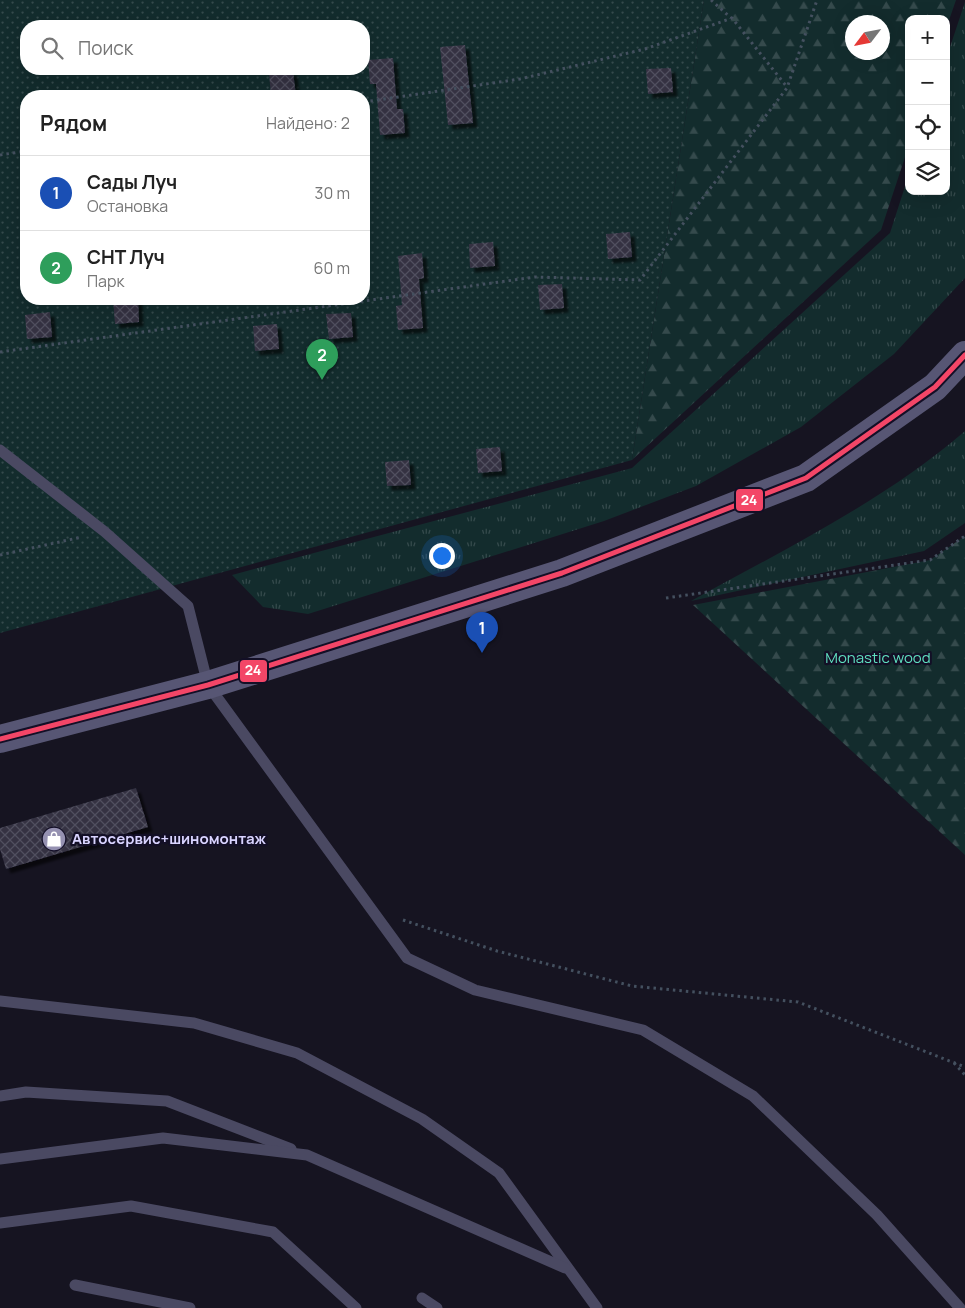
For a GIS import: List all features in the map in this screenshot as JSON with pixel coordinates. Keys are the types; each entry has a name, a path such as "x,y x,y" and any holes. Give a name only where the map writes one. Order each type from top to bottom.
{"main road":[{"path":"0,739 208,685 562,573 806,478 935,387 965,355"}],"lane":[{"path":"0,450 105,532 188,606 208,685 407,958 475,990 643,1030 753,1096 877,1215 960,1308"},
{"path":"0,1001 194,1023 296,1053 422,1119 499,1173 597,1308"},
{"path":"0,1096 26,1092 167,1101 307,1154 567,1268"},
{"path":"0,1159 162,1138 307,1154"},
{"path":"0,1223 131,1206 273,1232 356,1308"},
{"path":"75,1285 190,1308"},
{"path":"422,1298 437,1308"}],"path":[{"path":"711,0 732,18 787,88"},
{"path":"370,300 535,277 640,280 787,88 817,0"},
{"path":"370,101 520,79 645,49 732,18"},
{"path":"0,155 20,152"},
{"path":"0,352 335,305"},
{"path":"0,555 105,532"},
{"path":"666,598 930,560 965,536"},
{"path":"365,901 402,920 488,948 632,986 798,1002 965,1067"},
{"path":"954,1062 965,1074"}],"green space":[{"path":"0,0 704,0 632,460 0,633"},
{"path":"704,0 956,0 950,17 950,15 905,15 905,157 881,230 632,460"},
{"path":"965,2 965,278 894,354 801,427 696,486 604,521 308,614 263,607 232,575 632,468 890,233 905,186 905,195 950,195 950,47"},
{"path":"965,431 965,523 924,551 691,601 798,543 867,502 901,480"},
{"name":"Monastic wood","path":"965,536 965,855 693,605 930,560"}],"building":[{"path":"465,45 473,123 448,125 440,47"},
{"path":"393,58 397,109 403,109 405,133 380,135 376,84 370,84 370,60"},
{"path":"671,68 673,92 648,94 646,69"},
{"path":"269,75 293,75 295,90 270,90"},
{"path":"630,232 632,257 608,259 606,234"},
{"path":"493,242 495,266 470,268 469,244"},
{"path":"422,253 424,278 419,279 423,328 398,330 396,306 402,305 398,256"},
{"path":"562,284 564,308 540,310 538,285"},
{"path":"113,305 138,305 139,322 115,324"},
{"path":"50,312 52,337 27,339 25,315"},
{"path":"351,313 353,337 329,339 326,314"},
{"path":"277,324 279,349 255,351 253,326"},
{"path":"500,447 502,471 478,473 476,449"},
{"path":"409,460 411,485 387,486 385,462"},
{"name":"Автосервис+шиномонтаж","path":"136,788 148,827 6,869 0,849 0,828"}],"transit line":[{"name":"24","path":"0,739 208,685 562,573 806,478 935,387 965,355"}],"place":[{"name":"СНТ Луч","path":"322,380"},
{"name":"Сады Луч","path":"482,653"},
{"name":"Автосервис+шиномонтаж","path":"54,839"}]}
